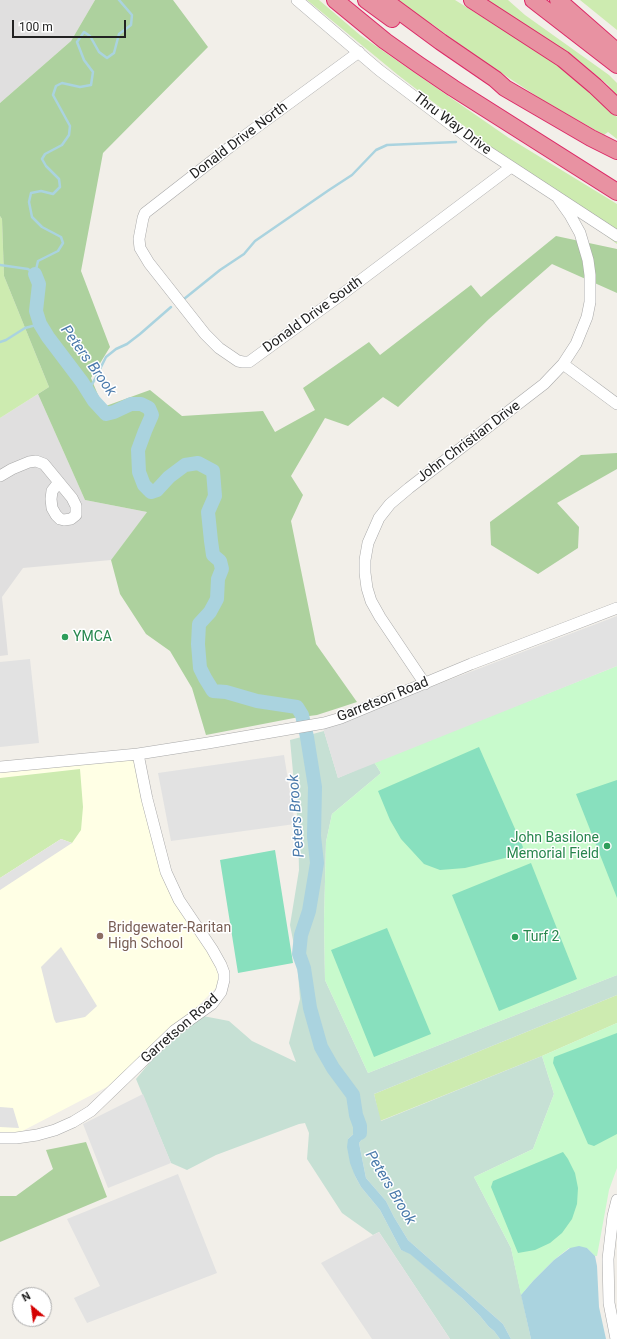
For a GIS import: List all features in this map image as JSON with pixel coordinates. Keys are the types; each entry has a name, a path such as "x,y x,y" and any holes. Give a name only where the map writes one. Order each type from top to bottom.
{"highway":[{"path":"335,0 385,41 458,92 617,192"},
{"path":"366,0 455,62 491,84 505,88"},
{"path":"384,0 495,79 505,88 617,151"},
{"path":"472,0 563,59 617,107"},
{"path":"533,0 617,64"},
{"path":"558,0 615,50 617,55"}],"street":[{"name":"Thru Way Drive","path":"297,0 379,70 478,145 615,234"},
{"name":"Donald Drive North","path":"139,242 140,226 146,213 235,143 359,52"},
{"name":"Donald Drive South","path":"139,242 140,248 149,263 205,334 219,348 238,361 249,362 511,167"},
{"name":"John Christian Drive","path":"425,684 371,601 366,581 365,560 368,543 379,518 390,504 544,384 570,355 587,317 591,287 588,260 580,233 558,198"},
{"path":"563,364 617,404"},
{"path":"0,476 21,465 36,461 44,464 59,482"},
{"name":"Garretson Road","path":"0,768 138,754 324,723 341,718 617,608"},
{"name":"Garretson Road","path":"0,1138 16,1138 37,1135 55,1130 90,1112 174,1031 212,1004 221,992 224,973 221,965 179,900 166,872 147,799 138,754"},
{"path":"616,1339 609,1303 608,1266 609,1245 617,1200"}],"shaded area":[{"path":"0,0 95,0 71,41 0,103"},
{"path":"38,394 85,500 147,512 111,560 23,568 2,597 8,655 0,656 0,418"},
{"path":"617,616 617,666 338,778 323,728"},
{"path":"30,659 39,743 0,747 0,662"},
{"path":"324,731 338,778 374,762 381,773 332,814 326,842 324,921 325,980 368,1073 617,975 617,995 374,1094 381,1121 542,1056 554,1094 533,1149 474,1177 511,1248 531,1339 511,1339 503,1324 408,1240 386,1201 366,1178 359,1143 363,1138 356,1116 358,1130 348,1139 355,1176 361,1187 380,1210 401,1250 410,1253 462,1298 500,1339 450,1339 379,1232 373,1235 342,1213 307,1159 309,1133 305,1123 216,1155 187,1170 171,1163 136,1079 161,1049 203,1016 229,1021 252,1041 296,1062 289,1043 300,999 297,960 290,925 299,870 298,826 290,740"},
{"name":"Bridgewater-Raritan High School","path":"138,754 175,892 224,980 128,1076 9,1138 0,1135 0,772"},
{"path":"284,755 295,824 171,841 158,773"},
{"path":"61,839 72,843 0,890 0,878"},
{"path":"61,947 97,1006 85,1017 56,1023 41,967"},
{"path":"143,1094 171,1163 108,1188 83,1124"},
{"path":"0,1107 13,1108 19,1128 0,1127"},
{"path":"178,1174 217,1273 87,1323 74,1298 100,1286 67,1219"},
{"path":"379,1232 450,1339 372,1339 321,1263"}],"green space":[{"path":"95,0 173,0 208,47 103,153 81,271 110,347 91,378 103,407 150,390 182,416 263,411 275,432 315,410 303,388 369,342 380,355 471,285 481,297 556,236 617,249 617,293 552,264 489,319 398,407 383,397 348,426 325,418 291,476 303,495 291,521 316,644 357,702 317,715 206,735 192,688 170,651 146,634 120,594 111,560 147,512 85,500 38,394 49,387 4,276 2,219 0,216 0,103 71,41"},
{"path":"307,0 319,0 360,35 509,138 617,204 617,244 398,75"},
{"path":"396,0 455,0 534,49 567,72 617,117 617,139 608,132 604,135 544,101 474,55 432,24 429,26"},
{"path":"487,0 508,0 525,15 609,75 617,83 617,96 608,85 573,56"},
{"path":"580,0 617,0 617,30"},
{"path":"0,216 2,219 4,276 49,387 0,418"},
{"path":"617,453 617,469 557,503 579,527 578,548 538,574 491,545 490,522 581,455"},
{"path":"617,666 617,975 368,1073 325,980 324,921 326,842 332,814 381,773 374,762"},
{"path":"479,747 523,847 521,854 465,868 440,870 424,864 401,839 390,820 378,791"},
{"path":"80,769 83,807 81,830 72,843 61,839 0,878 0,778"},
{"name":"John Basilone Memorial Field","path":"617,780 617,898 576,794"},
{"path":"275,850 293,963 238,973 220,860"},
{"name":"Turf 2","path":"531,863 577,979 499,1011 452,895"},
{"path":"387,928 431,1034 374,1057 331,950"},
{"path":"617,995 617,1023 542,1056 380,1121 374,1094"},
{"path":"617,1023 617,1168 609,1190 597,1256 595,1256 587,1248 569,1248 554,1260 521,1295 511,1248 474,1177 533,1149 554,1094 542,1056"},
{"path":"617,1033 617,1134 594,1146 588,1144 553,1063 554,1057"},
{"path":"86,1142 107,1197 0,1242 0,1196 16,1196 53,1169 46,1150"},
{"path":"563,1152 575,1173 578,1188 577,1204 572,1219 562,1233 550,1243 535,1250 518,1253 491,1187 493,1181"}],"water":[{"path":"356,1115 361,1120 365,1130 363,1138 359,1143 366,1178 386,1201 408,1240 503,1324 511,1339 500,1339 462,1298 410,1254 401,1250 380,1210 361,1187 350,1163 347,1147 348,1139 358,1130"},
{"path":"579,1246 587,1248 595,1256 597,1266 599,1307 606,1339 531,1339 521,1295 554,1260 570,1248"}],"waterway":[{"path":"0,265 28,269 35,274 38,261 58,251 63,243 61,237 42,227 32,217 29,202 31,193 41,191 53,194 60,187 59,179 46,166 42,159 45,154 62,145 69,135 70,126 53,95 56,86 62,83 80,87 91,85 93,72 84,60 77,42 84,32 90,36 99,52 107,58 114,53 119,34 131,25 132,15 119,0"},
{"path":"184,299 220,270 244,254 255,241 352,175 376,150 387,145 456,142"},
{"name":"Peters Brook","path":"35,274 39,284 36,311 40,324 94,401 106,414 131,404 141,404 149,408 152,415 138,450 139,472 144,485 151,492 157,490 169,477 185,465 198,463 213,471 215,496 208,512 213,555 220,561 222,569 218,579 217,599 210,612 199,624 198,644 200,668 213,691 226,692 257,701 297,707 302,715 315,787 314,836 317,863 309,911 301,935 299,954 304,968 310,1008 321,1047 333,1068 353,1095 356,1115 360,1126 360,1133"},
{"path":"88,391 106,357 116,349 127,344 171,307"},
{"path":"0,342 25,328 40,324"}],"place":[{"name":"YMCA","path":"65,637"},
{"name":"John Basilone Memorial Field","path":"607,846"},
{"name":"Bridgewater-Raritan High School","path":"100,936"},
{"name":"Turf 2","path":"515,937"}]}
